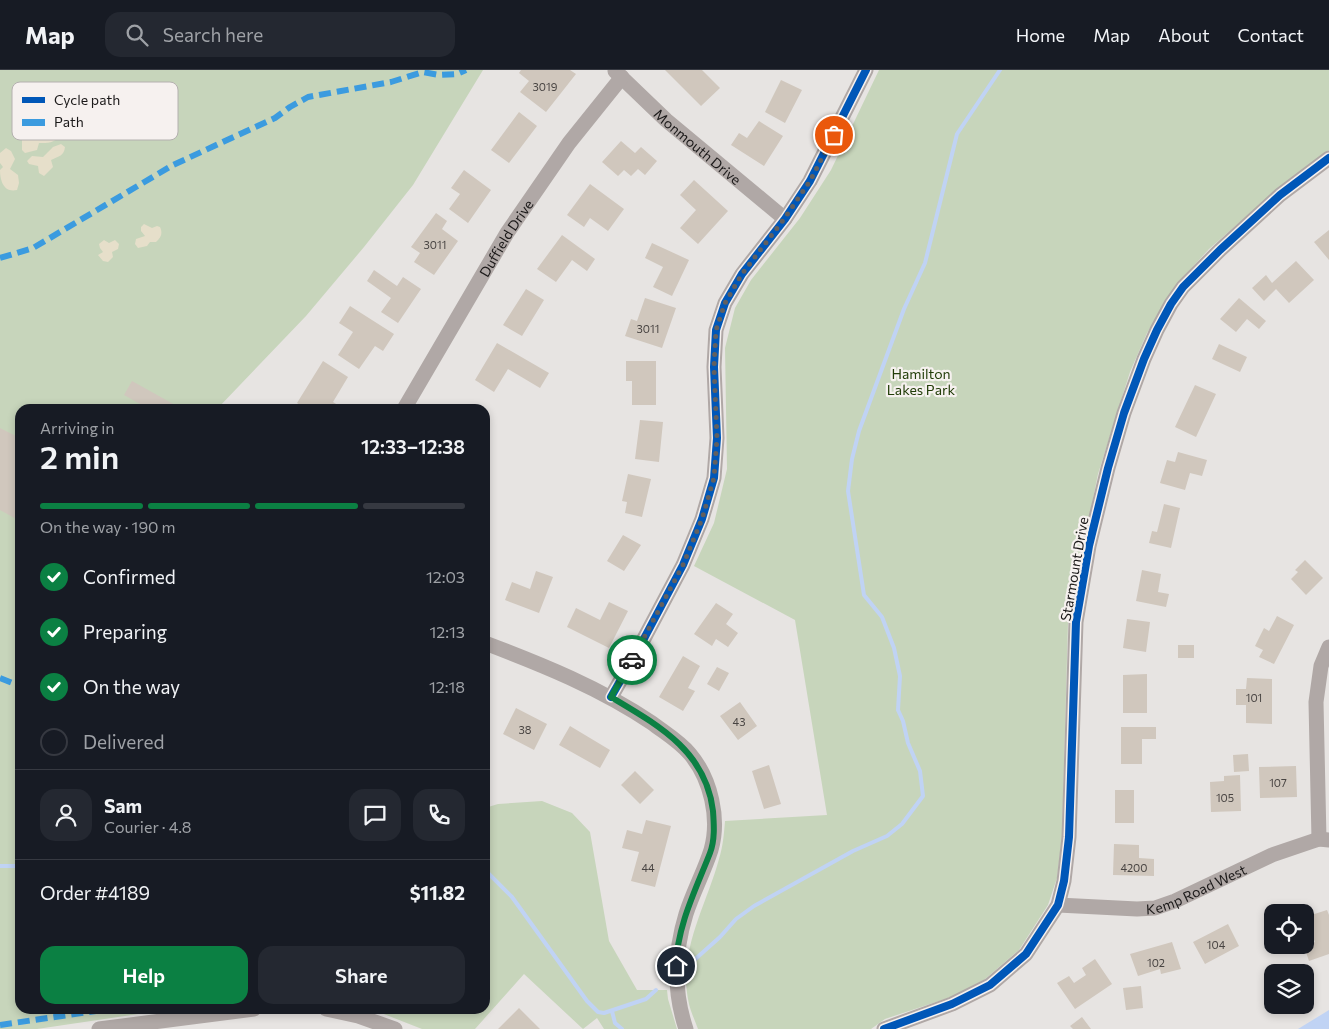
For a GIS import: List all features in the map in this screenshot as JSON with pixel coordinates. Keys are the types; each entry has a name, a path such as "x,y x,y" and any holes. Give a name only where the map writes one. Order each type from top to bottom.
{"street":[{"path":"611,697 683,565 702,519 712,486 717,438 714,367 716,330 725,303 742,274 810,181 866,70"},
{"name":"Monmouth Drive","path":"618,74 666,120 784,219"},
{"name":"Duffield Drive","path":"407,404 507,232 618,74"},
{"name":"Starmount Drive","path":"884,1029 952,1004 990,985 1026,954 1058,905 1064,881 1070,837 1076,622 1089,546 1124,413 1157,330 1183,287 1280,195 1329,158"},
{"path":"490,645 541,664 611,697 676,740 691,755 708,785 712,800 714,826 711,850 686,914 676,956 677,995 686,1029"},
{"path":"1324,839 1316,702 1321,666 1329,647"},
{"name":"Kemp Road West","path":"1058,905 1137,909 1155,908 1175,901 1272,855 1324,839"},
{"path":"99,1029 215,1014"},
{"path":"349,1014 395,1029"}],"green space":[{"path":"0,70 483,70 413,185 306,316 222,404 15,404 15,1014 138,1014 37,1029 0,1029"},
{"name":"Hamilton Lakes Park","path":"879,70 1329,70 1329,150 1273,193 1209,249 1177,284 1147,333 1130,372 1098,474 1068,623 1062,837 1057,878 1048,905 1019,950 984,980 951,997 885,1019 871,1029 698,1029 689,1004 686,985 687,966 695,930 720,854 725,821 827,815 795,620 694,566 714,523 727,469 725,348 735,308 751,280 800,218 831,170"},
{"path":"542,801 572,813 590,832 609,941 637,990 667,990 677,1029 604,1029 597,1018 583,1029 524,974 490,1012 490,806 498,804"},
{"path":"384,1014 488,1014 475,1029 422,1029"}],"sand":[{"path":"22,140 55,140 39,143 37,150 25,153 22,150"},
{"path":"61,144 65,147 64,152 51,160 53,167 44,176 39,173 38,166 29,164 27,161 32,156 43,157 53,147"},
{"path":"6,148 11,151 15,159 10,169 18,175 19,183 17,190 6,188 1,178 0,170 3,167 0,163 0,153"},
{"path":"144,224 152,228 160,227 161,235 156,242 150,242 147,246 138,248 135,244 136,239 145,236 141,231 141,227"},
{"path":"104,240 109,243 115,240 119,244 118,249 112,252 113,257 108,262 103,261 98,255 103,252 99,244"}],"water":[{"path":"1329,1010 1329,1029 1298,1029"}],"building":[{"path":"521,70 570,70 576,74 546,112 520,92 529,81 519,73"},
{"path":"665,70 702,70 720,88 701,106"},
{"path":"781,80 802,90 785,123 765,112"},
{"path":"519,112 537,126 509,163 491,150"},
{"path":"759,121 783,136 764,166 731,145 739,133 747,138"},
{"path":"621,141 635,153 641,147 657,161 645,175 638,169 631,176 624,170 618,176 602,162"},
{"path":"464,170 491,190 468,223 449,209 460,194 451,188"},
{"path":"694,180 728,211 698,244 680,228 696,210 680,195"},
{"path":"590,184 624,209 608,231 590,218 584,227 567,215"},
{"path":"436,213 447,221 442,229 458,241 434,275 414,262 420,253 411,247"},
{"path":"1329,230 1329,260 1314,242"},
{"path":"562,235 595,259 587,271 572,260 556,282 537,269"},
{"path":"652,243 689,260 672,296 653,287 663,267 645,258"},
{"path":"1296,261 1314,280 1289,303 1276,289 1264,301 1252,288 1266,275 1272,283"},
{"path":"374,270 397,286 403,277 421,289 398,323 381,312 391,298 367,281"},
{"path":"526,289 544,300 522,336 503,325"},
{"path":"645,298 676,308 662,348 625,336 631,319 637,321"},
{"path":"1239,298 1266,321 1259,329 1247,319 1236,332 1220,319"},
{"path":"350,306 394,334 383,351 375,346 359,369 338,355 353,332 339,323"},
{"path":"497,343 549,373 540,388 508,369 494,392 475,380"},
{"path":"1219,344 1247,357 1240,372 1212,359"},
{"path":"323,361 348,377 333,402 336,404 297,403"},
{"path":"626,361 656,361 656,405 632,405 632,381 626,381"},
{"path":"132,381 173,404 140,404 124,395"},
{"path":"1195,385 1216,394 1196,437 1175,427"},
{"path":"640,420 663,422 659,462 635,459"},
{"path":"0,428 15,436 15,518 0,510"},
{"path":"1178,452 1207,460 1202,476 1190,473 1185,490 1160,483 1167,460 1175,462"},
{"path":"628,474 651,479 642,517 625,513 627,502 622,501"},
{"path":"1164,504 1180,508 1171,548 1149,543 1152,531 1157,532"},
{"path":"623,535 641,545 624,571 607,561"},
{"path":"1305,560 1323,578 1306,595 1291,579 1298,572 1295,570"},
{"path":"1142,570 1161,574 1158,592 1169,594 1166,607 1136,601"},
{"path":"536,571 553,577 539,613 505,600 512,582 530,589"},
{"path":"609,602 628,611 609,648 567,627 576,608 600,620"},
{"path":"716,603 733,614 726,624 738,633 728,647 716,639 712,646 694,634"},
{"path":"1277,616 1294,625 1274,664 1259,657 1263,650 1255,646 1264,628 1269,631"},
{"path":"1127,619 1150,622 1146,652 1123,648"},
{"path":"1178,645 1194,645 1194,658 1178,658"},
{"path":"683,656 700,666 688,688 695,691 683,711 659,697"},
{"path":"717,667 729,673 719,691 707,684"},
{"path":"1147,674 1147,713 1123,713 1123,675"},
{"path":"1247,678 1272,679 1272,724 1246,723 1246,705 1236,705 1236,689 1246,689"},
{"path":"740,702 757,726 738,740 720,716"},
{"path":"516,708 547,724 534,750 503,734"},
{"path":"570,726 610,750 600,768 559,745"},
{"path":"1121,727 1156,727 1156,739 1142,739 1142,764 1121,764"},
{"path":"1248,754 1249,771 1234,772 1233,755"},
{"path":"769,765 781,804 764,809 752,771"},
{"path":"1296,766 1297,797 1260,798 1259,767"},
{"path":"635,771 654,790 640,804 621,785"},
{"path":"1240,775 1241,811 1211,812 1210,782 1224,781 1224,776"},
{"path":"1115,790 1134,790 1134,823 1115,823"},
{"path":"646,820 671,826 655,887 631,881 639,852 622,848 627,830 642,834"},
{"path":"1114,844 1139,845 1139,858 1154,859 1154,876 1113,875"},
{"path":"1327,910 1329,915 1329,954 1309,961 1307,954 1314,954 1314,914"},
{"path":"1228,924 1239,946 1205,964 1193,942"},
{"path":"1172,942 1181,969 1161,974 1160,969 1138,976 1130,954"},
{"path":"1095,959 1112,984 1075,1009 1057,983 1069,976 1074,983 1086,975 1082,968"},
{"path":"1141,986 1143,1008 1126,1010 1123,988"},
{"path":"519,1008 540,1029 498,1029"},
{"path":"1082,1017 1091,1029 1073,1029 1070,1026"}],"waterway":[{"path":"692,962 720,937 736,919 754,906 853,851 887,836 902,824 923,796 920,771 908,743 903,721 898,710 900,676 894,648 882,617 864,595 848,491 852,459 859,431 904,309 925,263 957,134 1000,70"},
{"path":"0,866 15,866"},
{"path":"490,875 512,897 587,1001 598,1012 604,1013 646,999 656,990"},
{"path":"612,1011 615,1023 622,1029"}],"marked path":[{"path":"0,258 33,248 173,165 275,118 308,97 391,82 423,72 439,75 457,74 466,70"},
{"path":"0,678 15,684"},
{"path":"0,1025 75,1014"}],"cycle path":[{"path":"611,697 683,565 702,519 714,478 717,438 714,367 716,330 725,303 742,274 785,219 810,181 866,70"},
{"path":"884,1029 952,1004 990,985 1026,954 1058,905 1064,881 1069,837 1076,622 1089,546 1124,413 1157,330 1183,287 1280,195 1329,158"}],"way so far":[{"path":"632,660 683,565 702,519 714,478 717,438 714,367 716,330 725,303 742,274 810,181 834,135"}],"route":[{"path":"632,660 611,697 676,740 691,755 708,785 712,800 714,826 711,850 686,914 676,956 676,966"}]}
